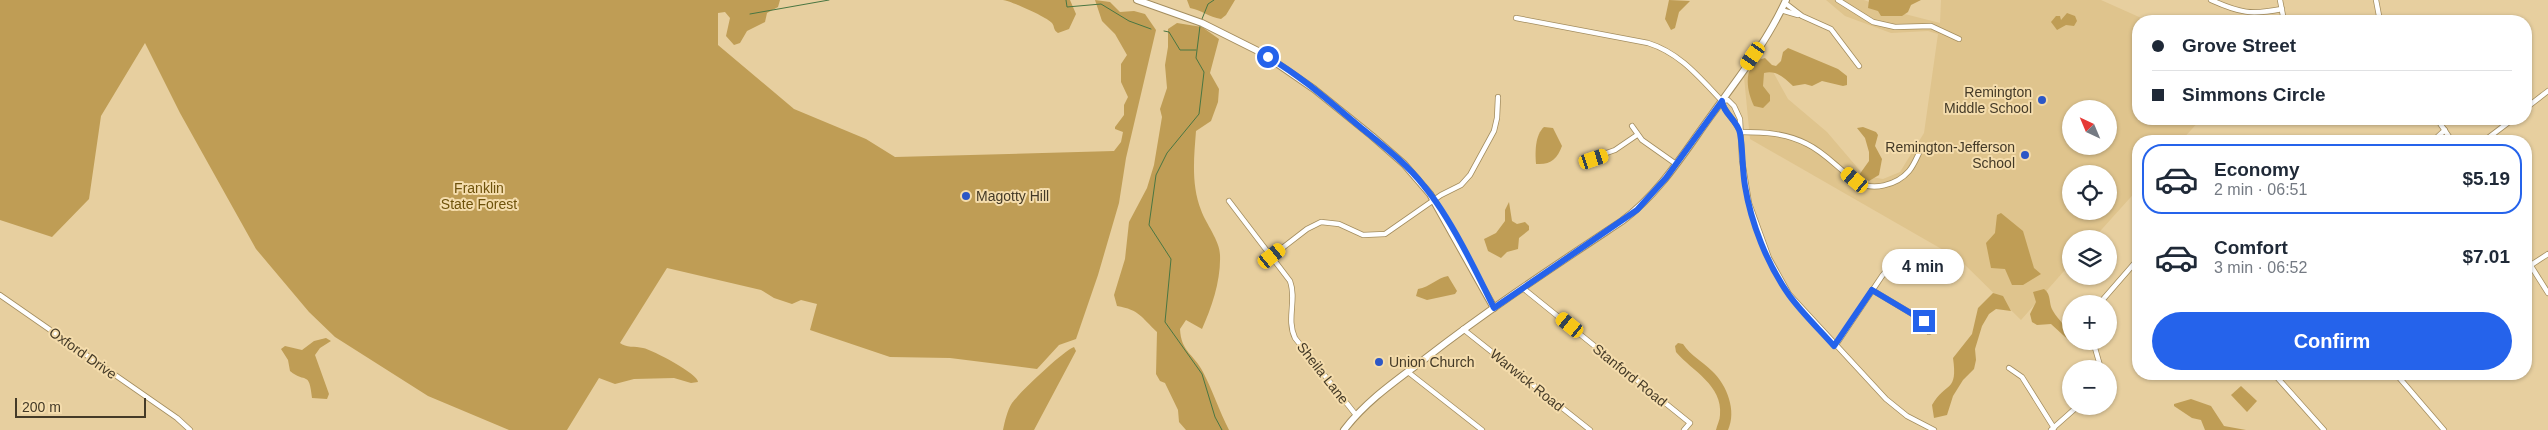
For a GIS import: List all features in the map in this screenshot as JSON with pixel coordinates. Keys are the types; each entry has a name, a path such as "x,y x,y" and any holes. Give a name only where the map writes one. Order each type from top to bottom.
{"main road":[{"path":"1137,0 1201,22 1262,53 1314,89 1404,164 1434,200 1494,308"},
{"path":"1344,430 1356,415 1464,329 1637,210 1656,190 1722,101 1763,42 1786,1"}],"street":[{"path":"1838,0 1873,22 1895,27 1931,26 1959,39"},
{"path":"2212,0 2245,13 2282,9"},
{"path":"2280,0 2283,15"},
{"path":"2376,0 2379,15"},
{"path":"1786,1 1802,16"},
{"path":"1781,10 1802,16 1831,29 1859,66"},
{"path":"1516,18 1659,46 1677,56 1722,101 1722,107 1732,117 1740,132"},
{"path":"2532,103 2548,91"},
{"path":"1272,256 1307,229 1318,223 1330,222 1363,235 1379,235 1394,229 1434,200 1461,186 1470,175 1494,131 1498,118 1498,97"},
{"path":"1722,101 1728,100 1736,109 1740,119 1749,203 1769,258 1789,294 1834,346 1886,399 1908,416 1934,430"},
{"path":"2441,125 2448,135"},
{"path":"2492,135 2505,125"},
{"path":"1632,126 1637,135 1676,164"},
{"path":"2440,135 2445,130"},
{"path":"1740,132 1774,133 1798,140 1821,152 1855,180 1869,186 1884,185 1899,179 1911,167 1920,151"},
{"path":"1584,161 1615,150 1637,135"},
{"name":"Sheila Lane","path":"1229,201 1272,256 1291,284 1293,295 1291,324 1295,338 1356,415"},
{"path":"2532,263 2548,254"},
{"path":"1834,346 1872,290 1888,270 1896,266"},
{"path":"2107,295 2132,266"},
{"path":"2532,267 2548,293"},
{"name":"Stanford Road","path":"1524,289 1690,423 1684,430"},
{"path":"1872,290 1924,321 1929,332"},
{"name":"Oxford Drive","path":"0,295 177,418 190,430"},
{"name":"Warwick Road","path":"1464,329 1590,430"},
{"path":"2009,368 2022,377 2053,429 2068,415"},
{"path":"1408,372 1482,430"},
{"path":"2279,380 2324,430"},
{"path":"2401,380 2444,430"}],"shaded area":[{"name":"Remington-Jefferson School","path":"1826,0 1864,0 1893,11 1940,23 1941,0 2101,0 2135,15 2132,15 2132,125 2196,125 2186,135 2132,135 2132,196 2117,212 2117,165 2062,165 2062,220 2110,220 2101,230 2062,230 2062,273 2021,320 1959,259 1750,139 1744,77 1760,56 1772,70 1788,99 1827,132 1862,173 1883,179 1900,172 1924,133 1938,34 1928,31 1891,33 1845,16"}],"green space":[{"name":"Franklin State Forest","path":"0,0 780,0 778,7 767,13 765,22 747,31 740,43 734,45 726,36 730,18 725,12 718,13 718,45 794,109 866,139 895,157 1114,151 1121,142 1123,132 1115,129 1115,127 1124,115 1124,105 1128,97 1121,82 1121,64 1127,55 1115,34 1102,21 1095,0 1110,2 1120,12 1134,11 1145,14 1156,30 1126,158 1119,203 1098,275 1076,339 1059,345 1037,369 950,358 890,357 810,330 817,304 801,300 792,304 774,298 761,290 667,268 620,343 656,353 683,368 696,378 698,382 691,383 674,378 634,379 615,384 599,378 567,430 509,430 428,396 335,337 309,312 256,249 180,113 145,43 101,116 89,199 52,237 0,220"},
{"path":"1003,0 1070,0 1076,14 1069,29 1058,33 1055,31 1052,23 1043,17 1021,6"},
{"path":"1187,0 1235,0 1226,15 1221,19 1190,8"},
{"path":"1669,0 1690,1 1679,12 1675,28 1671,30 1665,19"},
{"path":"1869,0 1921,0 1911,5 1908,12 1902,16 1881,16 1878,11 1868,8"},
{"path":"2067,13 2075,16 2077,21 2074,26 2066,25 2057,30 2051,22 2056,16 2060,16 2061,20"},
{"path":"1177,23 1202,27 1219,39 1210,73 1219,89 1218,102 1211,121 1196,131 1194,171 1198,200 1219,250 1219,274 1212,303 1202,329 1186,320 1180,329 1185,348 1203,372 1229,430 1186,430 1179,422 1178,410 1165,383 1160,381 1156,374 1157,332 1136,312 1117,306 1114,295 1125,259 1129,222 1147,188 1154,165 1162,117 1160,109 1167,88 1165,65 1168,29"},
{"path":"1788,48 1838,69 1847,76 1847,85 1843,86 1822,81 1812,86 1805,84 1793,86 1777,74 1764,73 1763,86 1770,95 1770,101 1763,108 1754,106 1748,85 1749,71 1752,65 1765,58 1772,65 1776,66 1781,61 1783,52"},
{"path":"1544,127 1553,128 1562,146 1553,160 1536,164 1537,139"},
{"path":"1863,127 1876,132 1878,135 1875,146 1882,159 1879,175 1869,181 1859,175 1869,161 1869,152 1865,138 1857,128"},
{"path":"1509,202 1512,221 1517,224 1525,222 1529,226 1529,230 1519,238 1518,249 1507,252 1501,258 1488,251 1484,239 1496,233 1505,221 1505,210"},
{"path":"2001,213 2023,231 2034,268 2041,274 2023,285 2012,285 2005,269 1991,268 1986,243 1995,233 1997,215"},
{"path":"1448,276 1457,291 1455,294 1427,300 1416,296 1418,289"},
{"path":"2044,289 2046,291 2053,311 2062,323 2062,334 2051,324 2037,325 2032,322 2030,314 2036,302 2033,292"},
{"path":"1993,293 2003,296 2011,311 1996,309 1989,314 1982,326 1975,349 1976,360 1974,369 1963,380 1953,396 1947,415 1934,418 1932,405 1942,392 1950,386 1954,377 1953,358 1972,334 1978,308"},
{"path":"326,338 331,341 320,348 315,355 329,394 327,399 312,398 310,384 306,379 290,371 288,360 281,349 285,346 302,350 314,341"},
{"path":"1678,343 1683,344 1722,383 1731,407 1731,423 1728,430 1716,430 1720,419 1720,404 1717,395 1705,379 1676,352 1675,346"},
{"path":"1074,347 1076,351 1034,430 1003,430 1006,416 1016,398 1051,364"},
{"path":"2241,386 2257,401 2247,412 2231,395"},
{"path":"2191,399 2211,406 2224,426 2246,430 2205,430 2201,420 2192,418 2174,406 2174,404"}],"waterway":[{"path":"750,14 829,0"},
{"path":"1066,0 1067,7 1101,4 1129,21 1151,29"},
{"path":"1202,19 1208,4 1214,0"},
{"path":"1200,26 1196,58 1204,72 1199,114 1167,153 1156,175 1149,225 1171,259 1165,322 1202,374 1215,417 1222,430"},
{"path":"1164,31 1169,32 1180,50 1196,50"}],"place":[{"name":"Remington Middle School","path":"2042,100"},
{"name":"Remington-Jefferson School","path":"2025,155"},
{"name":"Magotty Hill","path":"966,196"},
{"name":"Union Church","path":"1379,362"}],"route":[{"path":"1268,57 1314,89 1372,136 1404,164 1423,185 1440,210 1494,308 1637,210 1666,178 1722,101 1722,107 1730,114 1740,132 1745,186 1758,232 1769,258 1789,294 1834,346 1872,290 1924,321"}]}
